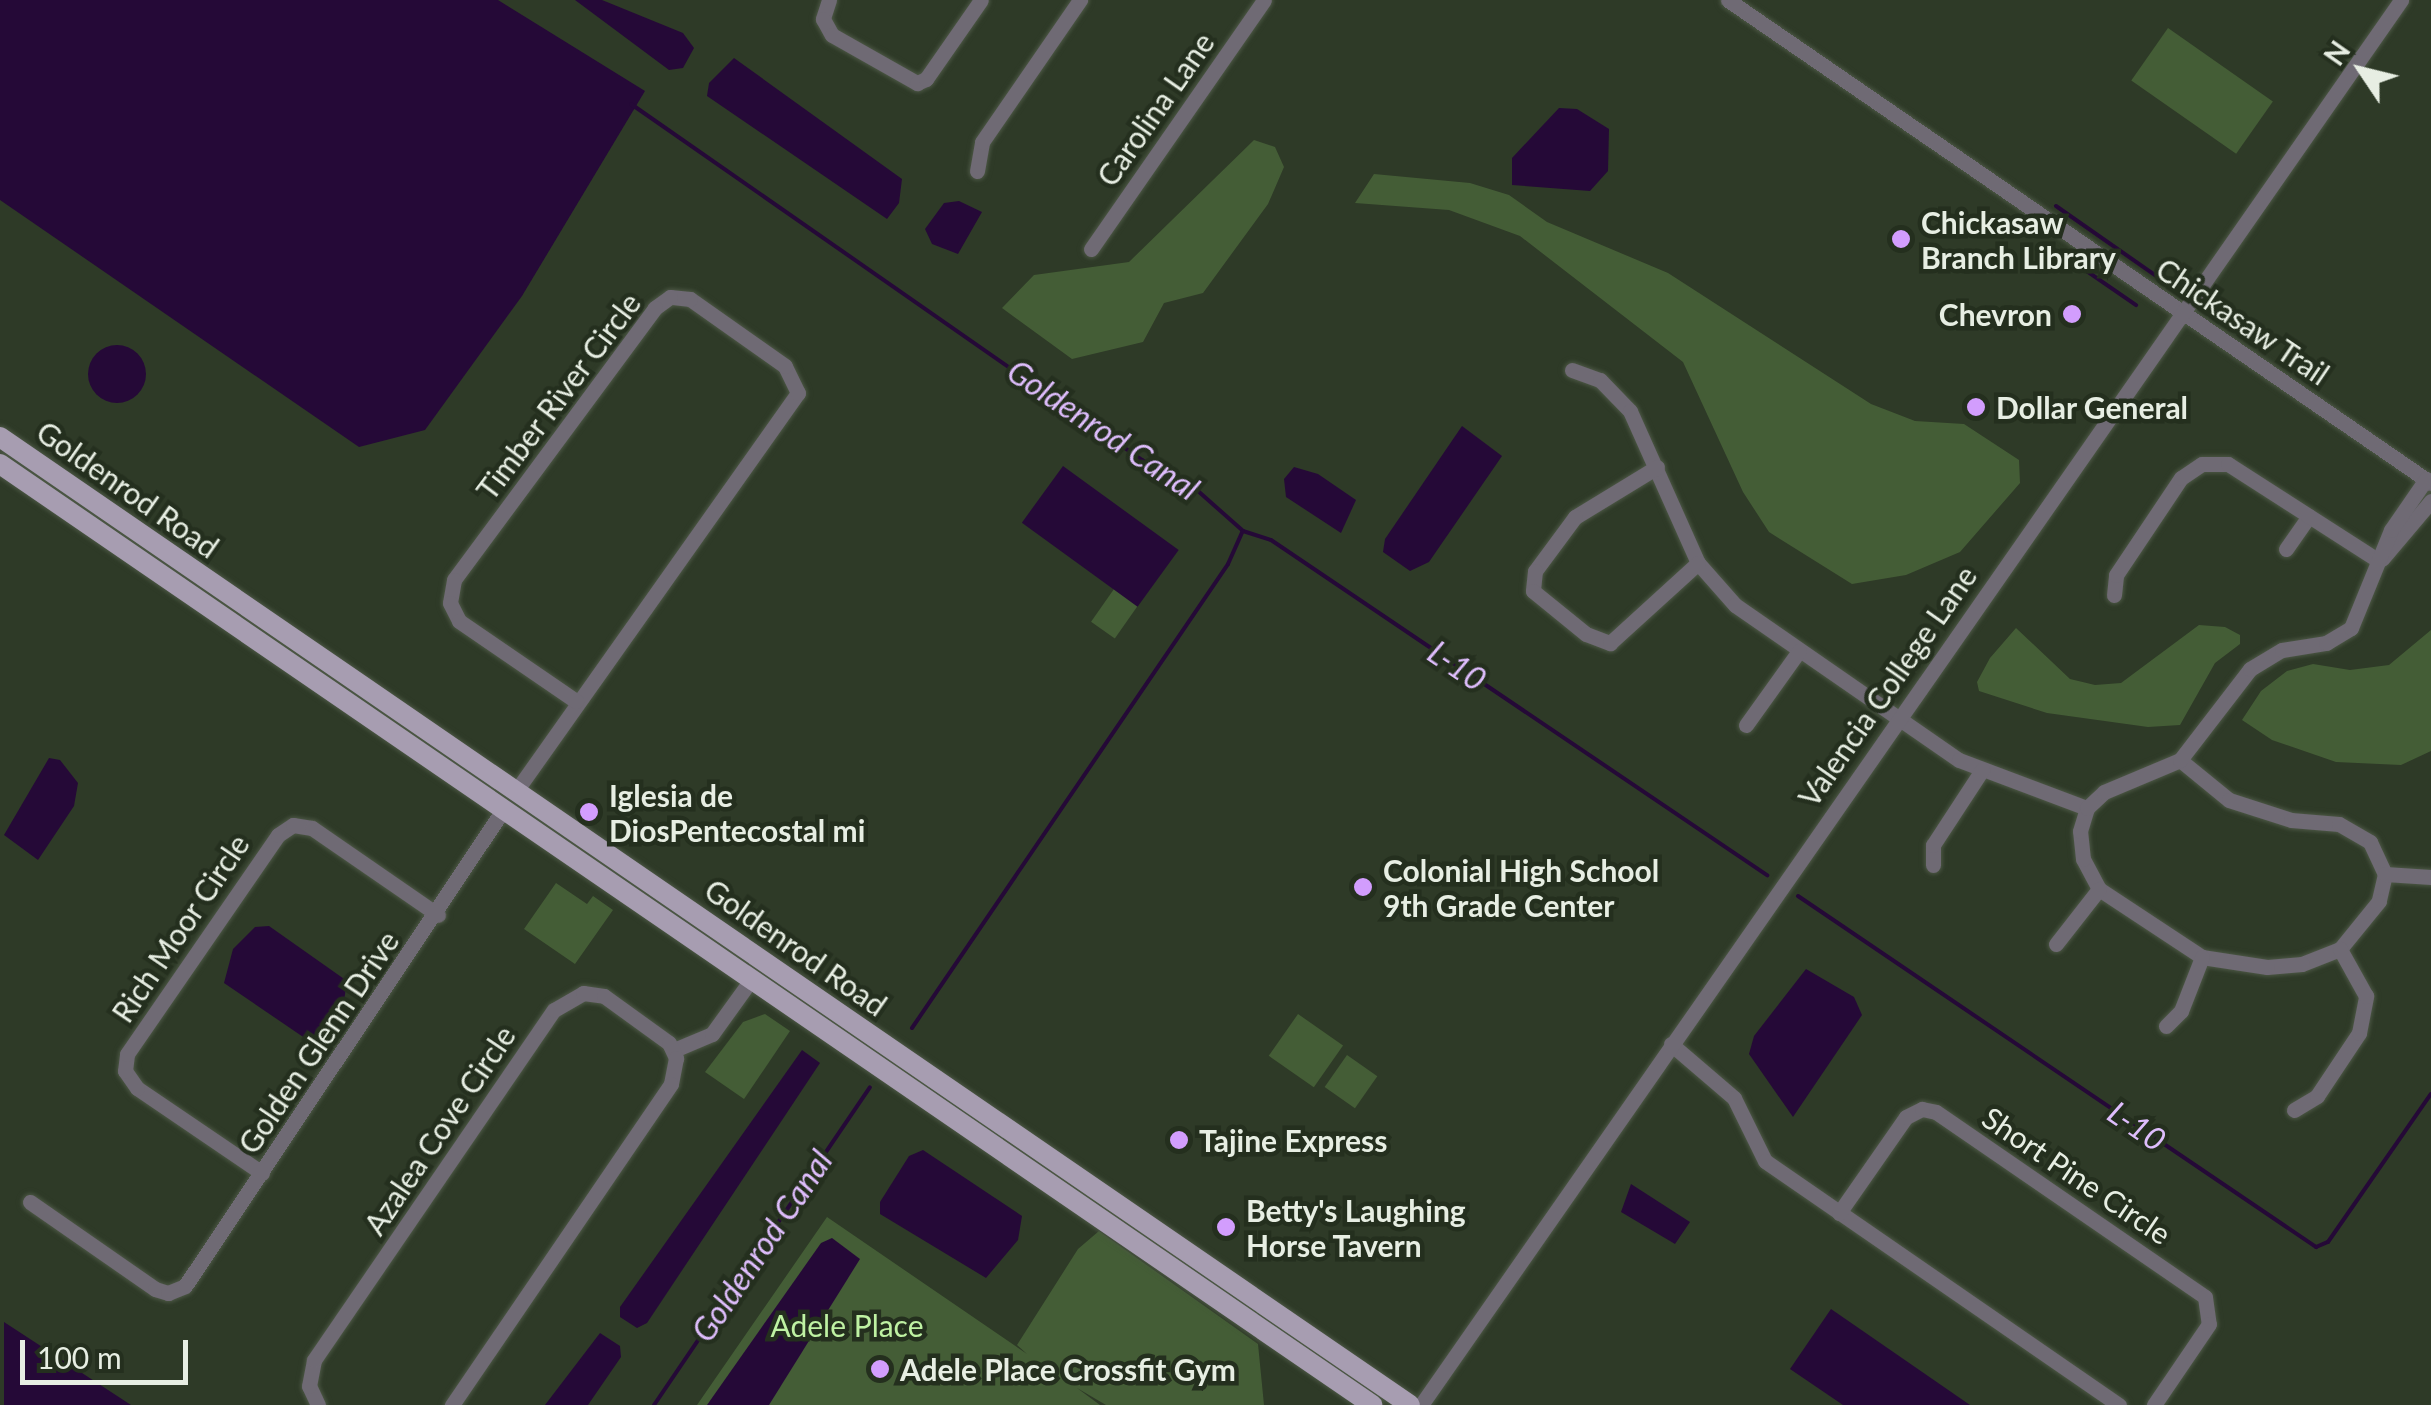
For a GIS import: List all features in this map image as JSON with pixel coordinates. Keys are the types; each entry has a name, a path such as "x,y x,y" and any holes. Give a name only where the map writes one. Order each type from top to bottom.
{"main road":[{"name":"Goldenrod Road","path":"0,437 1410,1405"},
{"name":"Goldenrod Road","path":"0,464 1372,1405"},
{"path":"724,961 762,958"},
{"path":"750,980 797,983"},
{"path":"1065,1193 1099,1190"}],"street":[{"path":"829,0 823,18 832,35 916,83 926,79 981,0"},
{"path":"977,171 982,142 1080,0"},
{"name":"Carolina Lane","path":"1091,249 1264,0"},
{"name":"Chickasaw Trail","path":"1728,0 2428,481"},
{"name":"Valencia College Lane","path":"1421,1405 2400,0"},
{"name":"Timber River Circle","path":"516,790 798,393 785,366 690,299 670,297 655,308 454,580 450,602 458,621 576,701"},
{"path":"1572,370 1616,392 1657,467 1698,563 1735,605 1898,718 1982,770 2087,808"},
{"path":"2114,595 2116,575 2181,478 2202,464 2228,464 2379,561"},
{"path":"1657,467 1574,517 1535,571 1533,591 1586,634 1610,642 1698,563"},
{"path":"2180,760 2229,800 2291,820 2339,824 2370,842 2385,874 2379,901 2340,949 2302,964 2267,968 2202,957 2099,889 2080,849 2087,808 2104,792 2180,760 2250,669 2282,650 2326,643 2350,628 2391,530 2428,481"},
{"path":"2379,561 2431,501"},
{"path":"2286,549 2309,516"},
{"path":"1746,725 1799,650"},
{"path":"1933,865 1933,845 1982,770"},
{"name":"Golden Glenn Drive","path":"30,1202 168,1293 185,1286 438,915 502,810"},
{"name":"Rich Moor Circle","path":"262,1173 136,1088 125,1071 127,1054 278,834 292,825 312,828 438,915"},
{"path":"2385,874 2431,877"},
{"path":"2056,944 2099,889"},
{"path":"2294,1110 2317,1096 2359,1033 2366,996 2340,949"},
{"path":"2166,1026 2181,1012 2202,957"},
{"path":"452,1405 671,1084 674,1050 712,1034 750,980"},
{"name":"Azalea Cove Circle","path":"318,1405 309,1386 314,1360 554,1010 583,993 604,996 674,1050"},
{"path":"1671,1044 1734,1098 1765,1161 2119,1405"},
{"name":"Short Pine Circle","path":"1839,1213 1911,1112 1927,1109 1943,1116 2205,1297 2209,1324 2154,1405"}],"green space":[{"path":"2168,28 2273,101 2236,154 2131,80"},
{"path":"1254,140 1275,147 1284,167 1268,204 1203,293 1164,303 1143,342 1072,359 1002,308 1034,275 1129,262"},
{"path":"1374,174 1470,183 1509,195 1547,222 1668,273 1871,404 1915,421 1964,424 2019,460 2020,483 1960,552 1906,575 1852,584 1769,532 1743,492 1683,362 1520,236 1449,210 1355,203"},
{"path":"1114,589 1138,606 1115,638 1091,622"},
{"path":"2199,625 2225,627 2240,635 2240,644 2215,663 2180,725 2148,727 2047,713 1979,691 1977,682 1990,658 2016,628 2070,679 2095,685 2121,683"},
{"path":"2431,630 2431,751 2401,765 2336,762 2272,740 2242,720 2261,691 2287,671 2313,664 2350,670 2389,665"},
{"path":"556,883 587,904 593,896 613,910 575,964 524,929"},
{"path":"765,1014 790,1031 744,1099 705,1072 743,1022"},
{"path":"1298,1014 1343,1046 1314,1087 1269,1056"},
{"path":"1347,1055 1377,1076 1355,1108 1325,1087"},
{"name":"Adele Place","path":"827,1217 1027,1354 1017,1345 1078,1249 1099,1231 1258,1344 1264,1405 1106,1405 1077,1388 1100,1405 697,1405"}],"shaded area":[{"path":"0,0 498,0 645,91 522,296 425,430 359,447 0,200"},
{"path":"575,0 602,0 683,33 694,48 683,68 669,70"},
{"path":"734,58 902,179 899,203 887,219 707,96 709,83"},
{"path":"1559,108 1577,109 1609,129 1608,171 1590,191 1512,185 1512,158"},
{"path":"959,201 982,212 958,254 932,244 925,229 944,203"},
{"path":"117,345 137,354 146,374 137,394 117,403 97,394 88,374 97,354"},
{"path":"1462,426 1502,456 1429,562 1410,571 1383,552 1385,539"},
{"path":"1063,466 1179,550 1138,607 1022,523"},
{"path":"1294,467 1318,474 1356,500 1341,533 1286,497 1284,479"},
{"path":"49,758 60,760 78,783 74,806 38,860 4,835"},
{"path":"269,926 347,981 344,1001 312,1043 224,983 233,949 255,927"},
{"path":"1806,969 1854,997 1862,1015 1793,1117 1749,1054 1754,1036"},
{"path":"802,1050 820,1063 647,1323 637,1328 620,1317 620,1307"},
{"path":"923,1150 1022,1216 1018,1240 986,1278 880,1214 880,1202 909,1156"},
{"path":"1631,1184 1690,1222 1675,1244 1621,1212"},
{"path":"832,1238 860,1259 769,1405 707,1405 821,1243"},
{"path":"1831,1309 1970,1405 1843,1405 1790,1369"},
{"path":"4,1322 131,1405 4,1405"},
{"path":"600,1333 620,1346 621,1357 588,1405 545,1405"}],"waterway":[{"name":"Goldenrod Canal","path":"631,104 1142,460 1198,491 1243,531 1271,540 1767,875"},
{"path":"2056,206 2165,282"},
{"path":"2062,254 2136,305"},
{"name":"Goldenrod Canal","path":"912,1028 1228,564 1243,531"},
{"name":"L-10","path":"1798,896 2316,1247 2328,1242 2431,1094"},
{"name":"Goldenrod Canal","path":"654,1405 870,1087"}],"place":[{"name":"Chickasaw Branch Library","path":"1901,239"},
{"name":"Chevron","path":"2072,314"},
{"name":"Dollar General","path":"1976,407"},
{"name":"Iglesia de DiosPentecostal mi","path":"589,812"},
{"name":"Colonial High School 9th Grade Center","path":"1363,887"},
{"name":"Tajine Express","path":"1179,1140"},
{"name":"Betty's Laughing Horse Tavern","path":"1226,1227"},
{"name":"Adele Place Crossfit Gym","path":"880,1369"}]}
